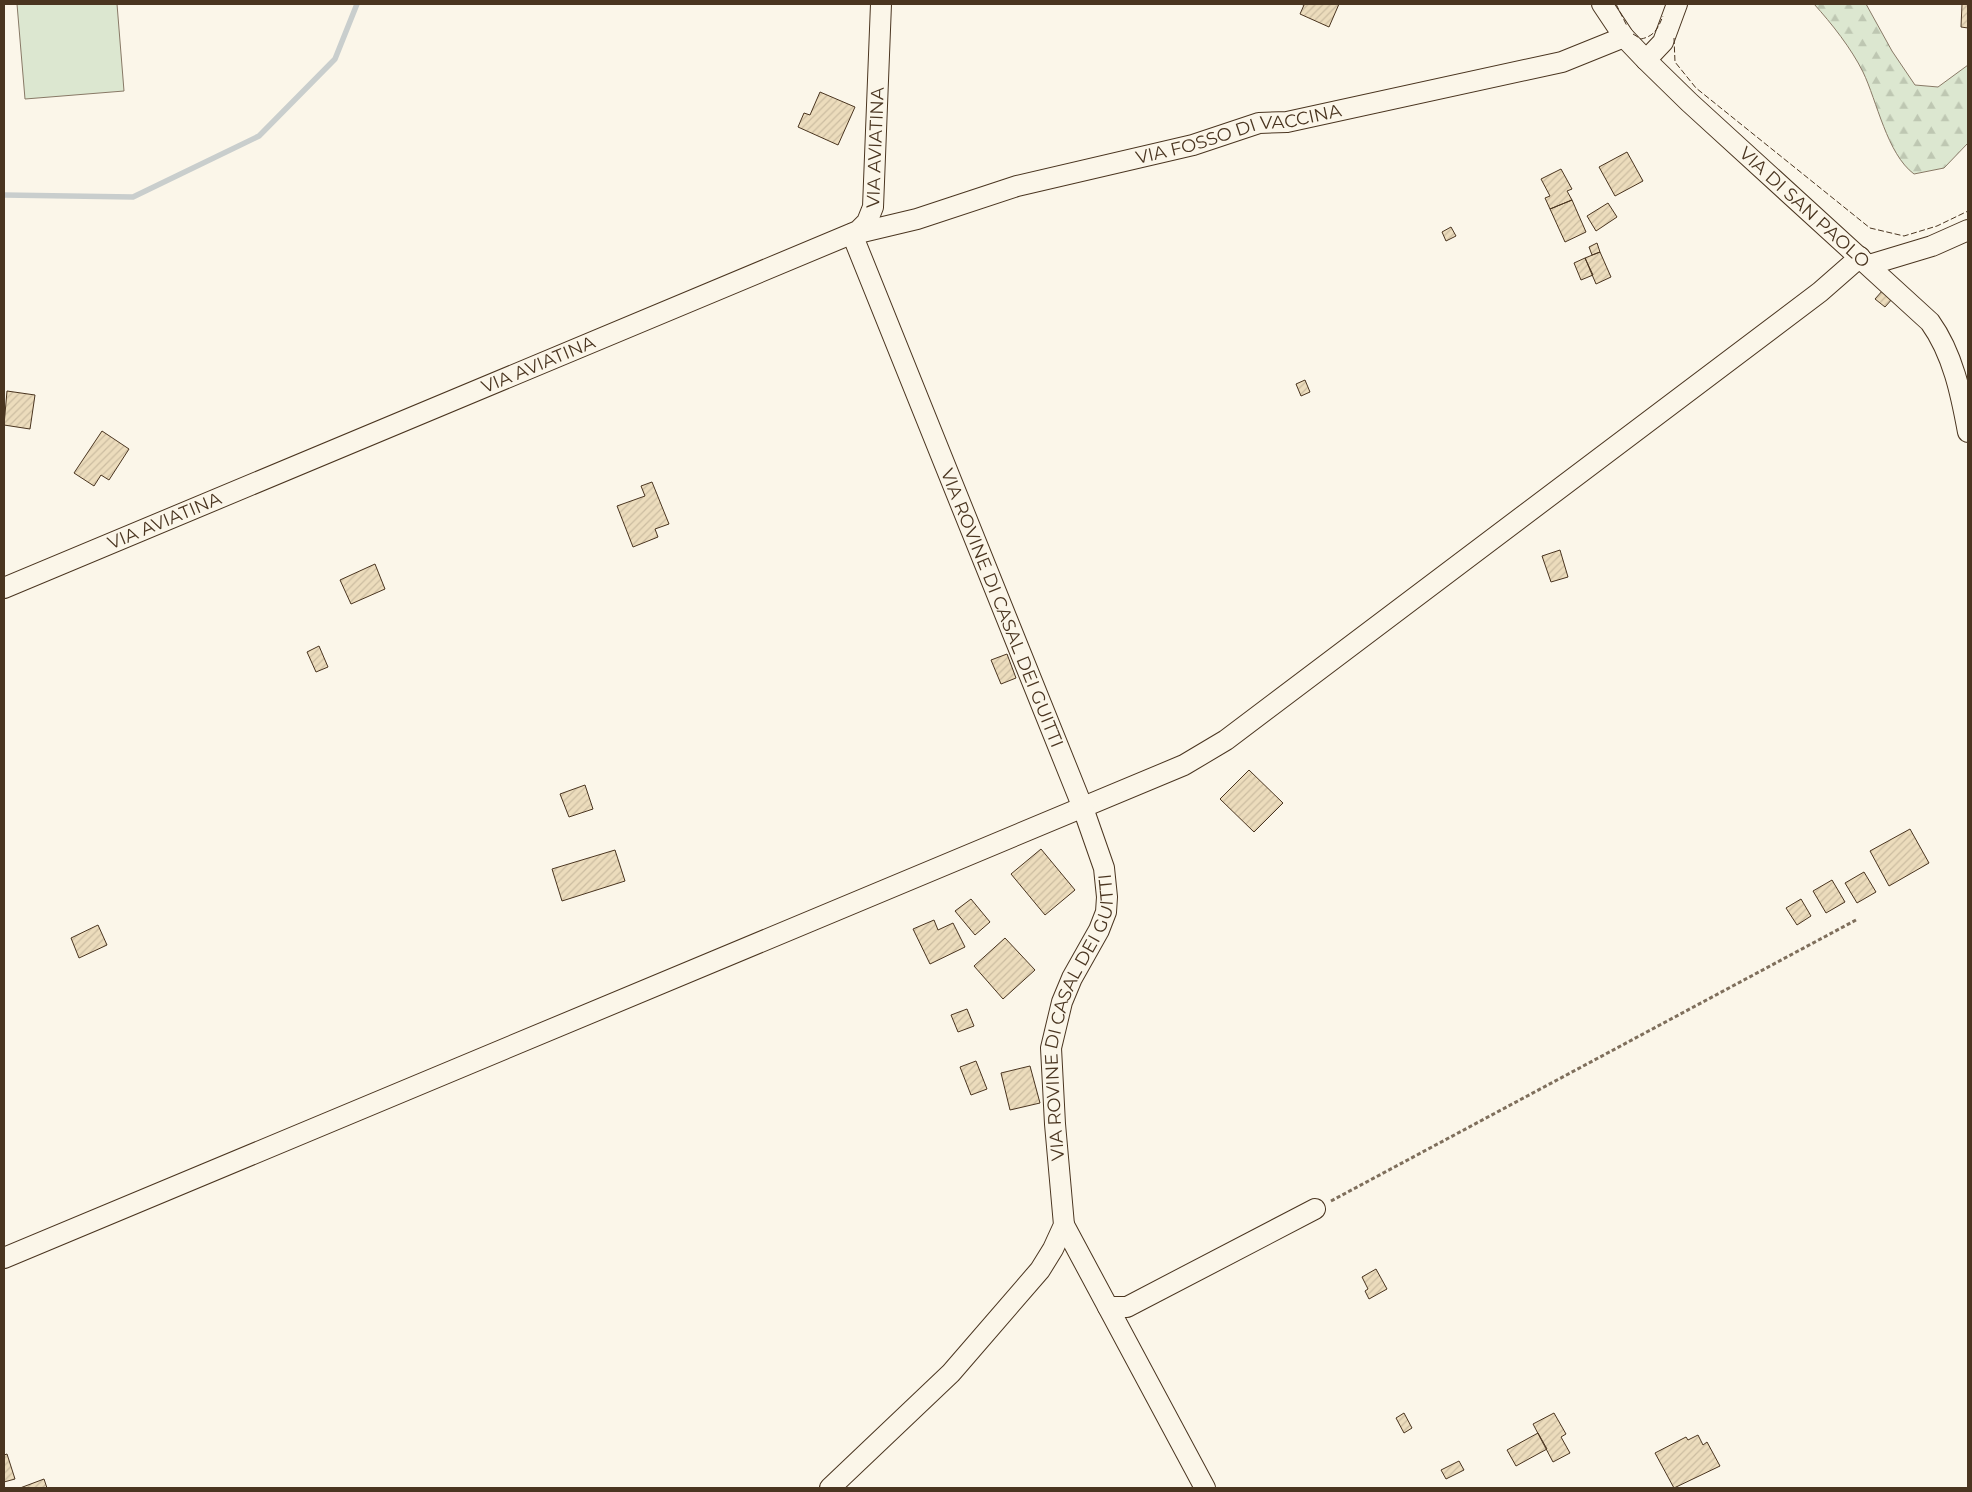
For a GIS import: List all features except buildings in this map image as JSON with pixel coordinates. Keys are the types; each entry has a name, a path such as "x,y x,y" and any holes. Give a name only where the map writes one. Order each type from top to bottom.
{"street":[{"name":"VIA AVIATINA","path":"4,588 852,234 867,222 872,207 882,4"},
{"name":"VIA DI SAN PAOLO","path":"1602,4 1624,37 1689,102 1921,313 1935,330 1954,371 1968,432"},
{"path":"1646,60 1663,42 1677,4"},
{"name":"VIA FOSSO DI VACCINA","path":"852,234 926,216 1017,186 1193,145 1259,123 1287,122 1562,62 1624,37"},
{"path":"4,1258 1173,770 1226,740 1820,292 1864,261 1932,246 1968,230"},
{"name":"VIA ROVINE DI CASAL DEI GUITTI","path":"852,234 1083,808 1104,868 1107,897 1106,912 1099,930 1072,978 1062,1002 1051,1048 1054,1114 1064,1225"},
{"path":"1108,1307 1127,1307 1315,1209"},
{"path":"1064,1225 1205,1488"},
{"path":"830,1488 951,1373 1036,1275 1047,1260 1064,1225"}],"path":[{"path":"1315,1209 1856,920"}],"green space":[{"path":"17,4 117,4 124,91 25,99"},
{"path":"1814,4 1866,4 1892,51 1915,85 1938,87 1968,65 1968,143 1944,168 1914,174 1905,165 1890,141 1863,72 1853,54 1841,36"}],"waterway":[{"path":"4,195 133,197 259,136 335,59 357,4"}],"fence":[{"path":"1616,4 1627,26"},
{"path":"1633,34 1641,39 1650,36 1658,28 1663,16"},
{"path":"1674,38 1675,62 1696,88 1870,228 1904,236 1937,226 1968,211"}]}
